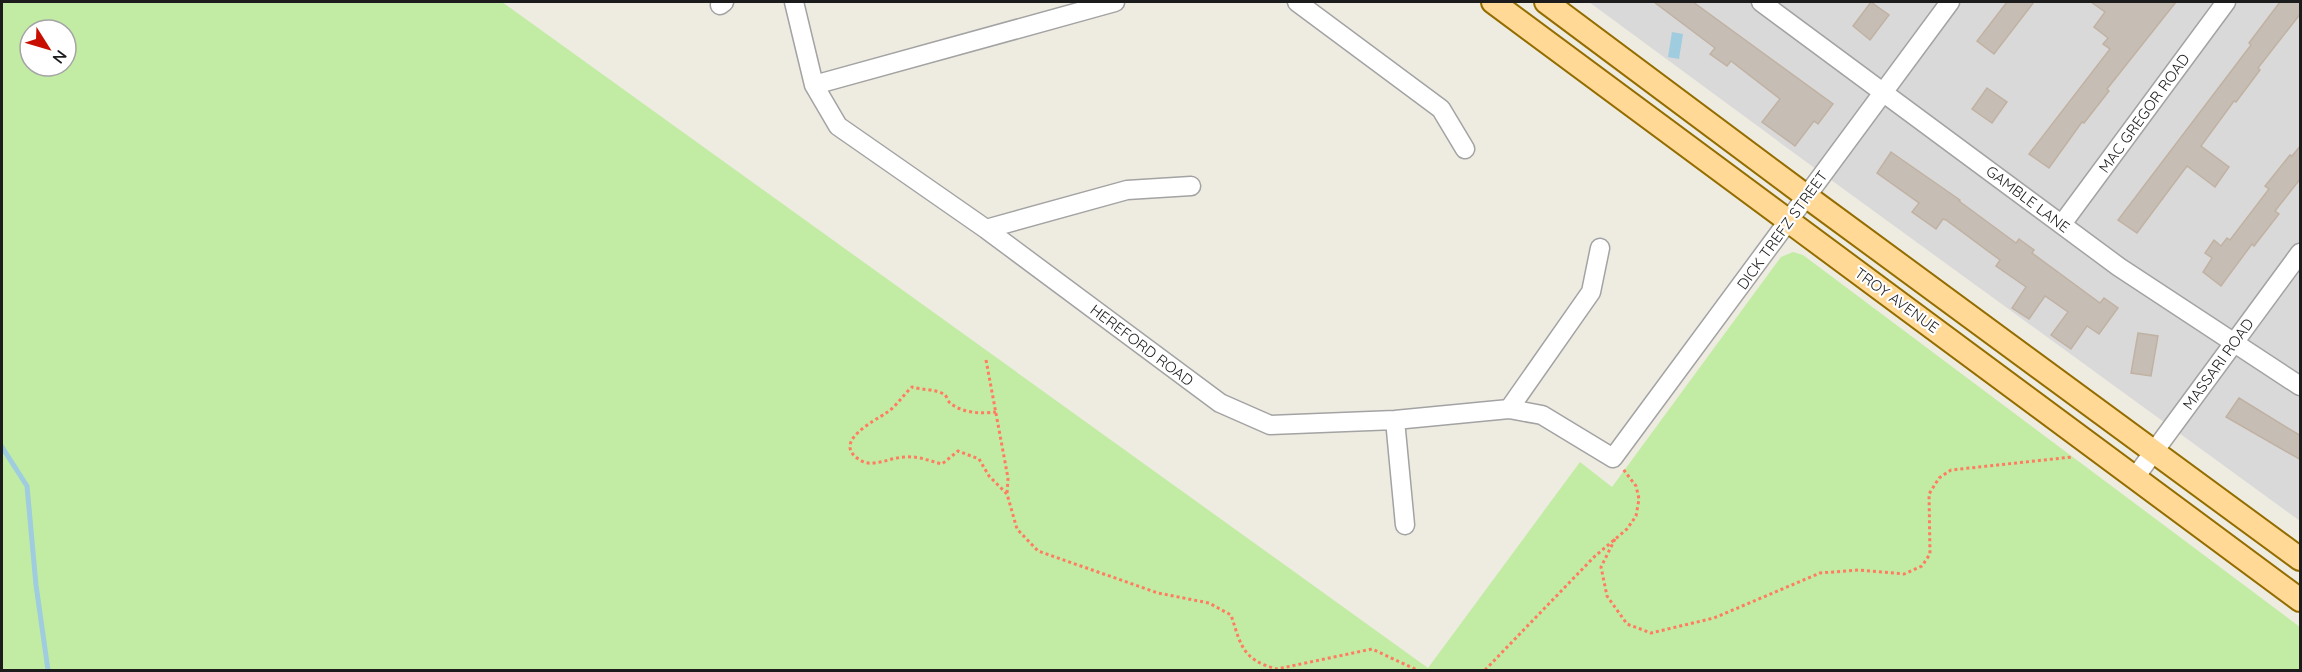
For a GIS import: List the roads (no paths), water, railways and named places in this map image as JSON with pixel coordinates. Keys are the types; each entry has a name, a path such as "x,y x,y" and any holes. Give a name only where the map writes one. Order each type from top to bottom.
{"main road":[{"name":"TROY AVENUE","path":"1493,2 2301,600"},
{"name":"TROY AVENUE","path":"1546,2 2301,559"}],"street":[{"name":"HEREFORD ROAD","path":"794,2 814,85 838,126 986,229 1220,403 1270,425 1395,420 1509,409 1542,415 1613,458"},
{"path":"814,85 1115,2"},
{"path":"1297,2 1441,109 1465,149"},
{"name":"GAMBLE LANE","path":"1761,2 2119,267 2301,386"},
{"name":"DICK TREFZ STREET","path":"1613,458 1950,2"},
{"name":"MAC GREGOR ROAD","path":"2062,224 2226,2"},
{"path":"986,229 1127,190 1191,186"},
{"path":"1509,409 1591,292 1600,248"},
{"name":"MASSARI ROAD","path":"2136,476 2301,252"},
{"path":"1395,420 1405,525"}],"water":[{"path":"1672,32 1683,34 1679,59 1668,57"}],"waterway":[{"path":"2,447 27,486 36,585 48,670"}]}
